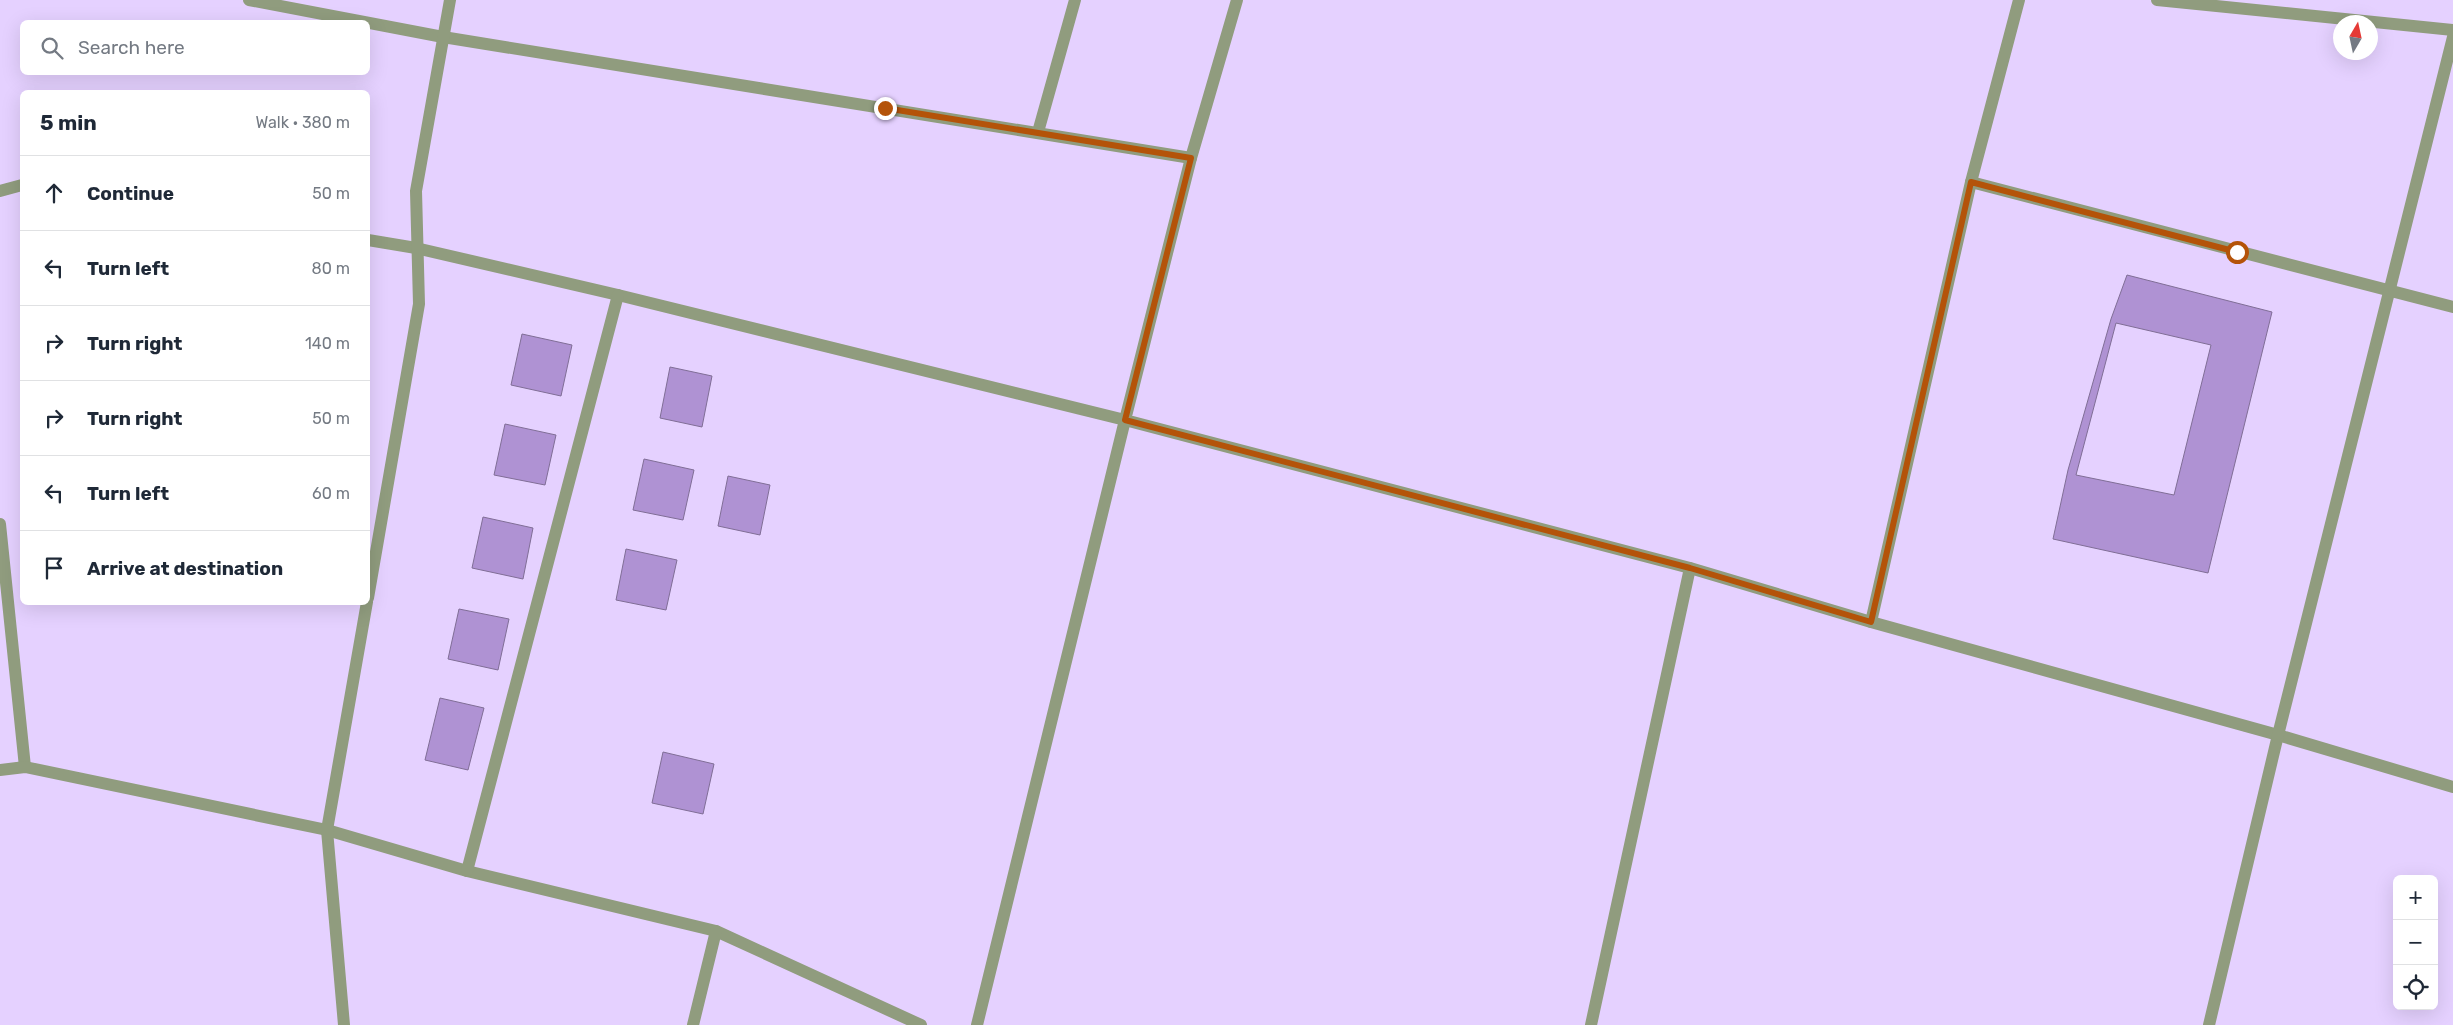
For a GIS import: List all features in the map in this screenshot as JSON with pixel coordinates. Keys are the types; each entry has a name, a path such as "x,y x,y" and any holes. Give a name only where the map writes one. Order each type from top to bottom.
{"street":[{"path":"249,0 354,20"},
{"path":"370,586 419,304 416,248 416,190 450,0"},
{"path":"1038,132 1075,0"},
{"path":"977,1025 1191,158 1237,0"},
{"path":"1871,622 1971,182 2019,0"},
{"path":"2157,0 2453,30"},
{"path":"370,23 443,37 1191,158"},
{"path":"2209,1025 2278,734 2453,37"},
{"path":"1971,182 2389,292 2453,307"},
{"path":"0,191 20,186"},
{"path":"370,240 416,248 618,295 1125,420 1690,568 1871,622 2278,734 2453,787"},
{"path":"466,871 618,295"},
{"path":"0,524 25,767"},
{"path":"1591,1025 1690,568"},
{"path":"344,1025 326,830 366,605"},
{"path":"0,770 25,767 326,830 466,871 716,931 921,1025"},
{"path":"693,1025 716,931"}],"building":[{"path":"2127,275 2272,312 2208,573 2053,539 2068,470 2111,319","holes":["2116,323 2211,345 2174,495 2076,475"]},
{"path":"522,334 572,345 561,396 511,385"},
{"path":"670,367 712,376 702,427 660,418"},
{"path":"505,424 556,435 545,485 494,475"},
{"path":"644,459 694,470 683,520 633,510"},
{"path":"728,476 770,485 760,535 718,526"},
{"path":"483,517 533,528 523,579 472,568"},
{"path":"626,549 677,560 666,610 616,600"},
{"path":"459,609 509,619 498,670 448,659"},
{"path":"440,698 484,708 468,770 425,760"},
{"path":"663,752 714,764 703,814 652,803"}],"route":[{"path":"885,108 1191,158 1125,420 1690,568 1871,622 1971,182 2237,252"}]}
